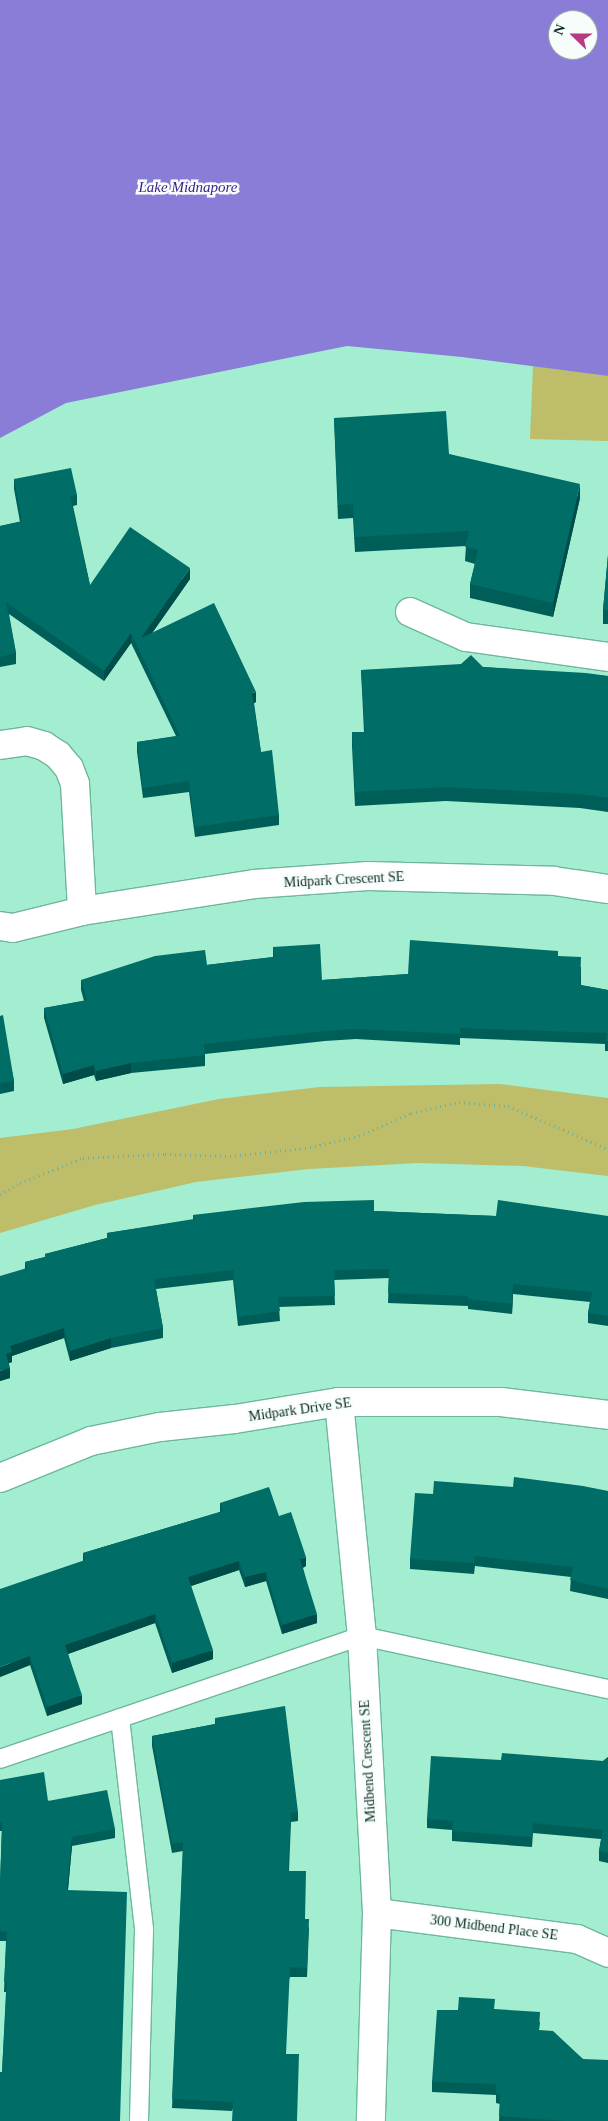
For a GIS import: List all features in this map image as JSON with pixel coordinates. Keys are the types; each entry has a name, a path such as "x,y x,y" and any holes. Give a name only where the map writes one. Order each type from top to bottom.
{"street":[{"path":"410,612 466,637 608,657"},
{"path":"0,746 27,741 44,746 58,755 68,768 75,784 82,911"},
{"name":"Midpark Crescent SE","path":"0,926 13,928 82,911 254,884 368,876 554,881 608,889"},
{"name":"Midpark Drive SE","path":"0,1478 91,1441 160,1427 235,1419 339,1402 501,1402 608,1415"},
{"name":"Midbend Crescent SE","path":"339,1402 362,1636 376,1913 371,2121"},
{"name":"300 Midbend Place SE","path":"376,1913 576,1939 608,1952"}],"lane":[{"path":"0,1759 362,1636 608,1688"},
{"path":"120,1718 144,1930 139,2121"}],"path":[{"path":"0,1195 82,1158 165,1154 230,1156 305,1148 359,1136 411,1113 459,1102 508,1106 608,1148"}],"shaded area":[{"path":"533,366 608,376 608,441 530,439"},
{"path":"500,1084 608,1098 608,1176 523,1166 418,1163 309,1169 196,1182 95,1205 0,1233 0,1138 73,1129 219,1099 320,1087"}],"water":[{"name":"Lake Midnapore","path":"0,0 608,0 608,376 462,357 347,346 66,403 0,438"}],"building":[{"path":"446,411 449,454 580,484 553,603 470,584 478,550 465,547 469,531 355,537 353,504 338,505 334,418"},
{"path":"71,468 77,495 70,496 90,585 130,527 190,568 141,638 214,603 256,692 252,693 261,752 272,750 279,815 195,827 189,781 143,788 137,742 180,736 131,633 104,671 6,602 16,653 0,657 0,526 22,521 14,479"},
{"path":"608,555 608,610 603,610"},
{"path":"471,655 483,667 608,676 608,798 580,794 446,787 355,792 352,732 365,732 361,670 461,664"},
{"path":"410,940 558,951 558,956 581,957 580,985 608,990 608,1041 605,1041 607,1033 460,1028 460,1034 356,1029 204,1044 205,1055 131,1063 96,1071 94,1065 63,1074 44,1008 87,1000 81,980 155,956 205,950 207,965 274,957 273,947 320,944 322,980 408,974"},
{"path":"3,1015 14,1081 0,1083 0,1016"},
{"path":"374,1200 374,1211 496,1216 498,1200 608,1216 608,1316 588,1313 592,1292 513,1284 512,1304 468,1299 468,1296 388,1293 389,1269 334,1270 335,1296 278,1297 280,1311 238,1317 233,1270 154,1279 163,1328 111,1338 70,1351 64,1328 10,1346 12,1352 6,1354 10,1368 0,1371 0,1276 27,1268 25,1262 45,1257 45,1254 107,1238 107,1233 194,1219 193,1215 304,1202"},
{"path":"514,1477 608,1491 608,1589 570,1580 573,1567 475,1556 474,1563 410,1559 415,1493 433,1494 434,1481 513,1487"},
{"path":"269,1487 279,1516 291,1512 306,1557 300,1559 317,1614 282,1625 266,1572 245,1577 239,1561 188,1577 213,1650 172,1663 155,1614 65,1645 82,1695 47,1707 30,1656 0,1667 0,1589 85,1560 83,1553 223,1511 220,1503"},
{"path":"285,1706 298,1812 291,1813 288,1871 306,1871 305,1919 309,1919 307,1968 290,1967 286,2054 299,2054 297,2121 232,2121 233,2102 172,2099 183,1842 172,1844 152,1736 216,1724 215,1718"},
{"path":"502,1753 603,1761 608,1757 608,1853 599,1851 603,1830 533,1823 532,1837 452,1831 453,1821 427,1819 431,1756 501,1760"},
{"path":"44,1772 48,1801 107,1790 115,1829 72,1837 67,1890 127,1892 120,2121 0,2121 0,2072 2,2072 7,1982 4,1982 7,1932 0,1931 2,1822 0,1822 0,1780"},
{"path":"459,1997 495,1999 494,2009 540,2012 539,2030 553,2031 583,2059 608,2060 608,2121 565,2121 499,2116 500,2094 496,2093 496,2084 432,2082 437,2010 458,2010"}]}
